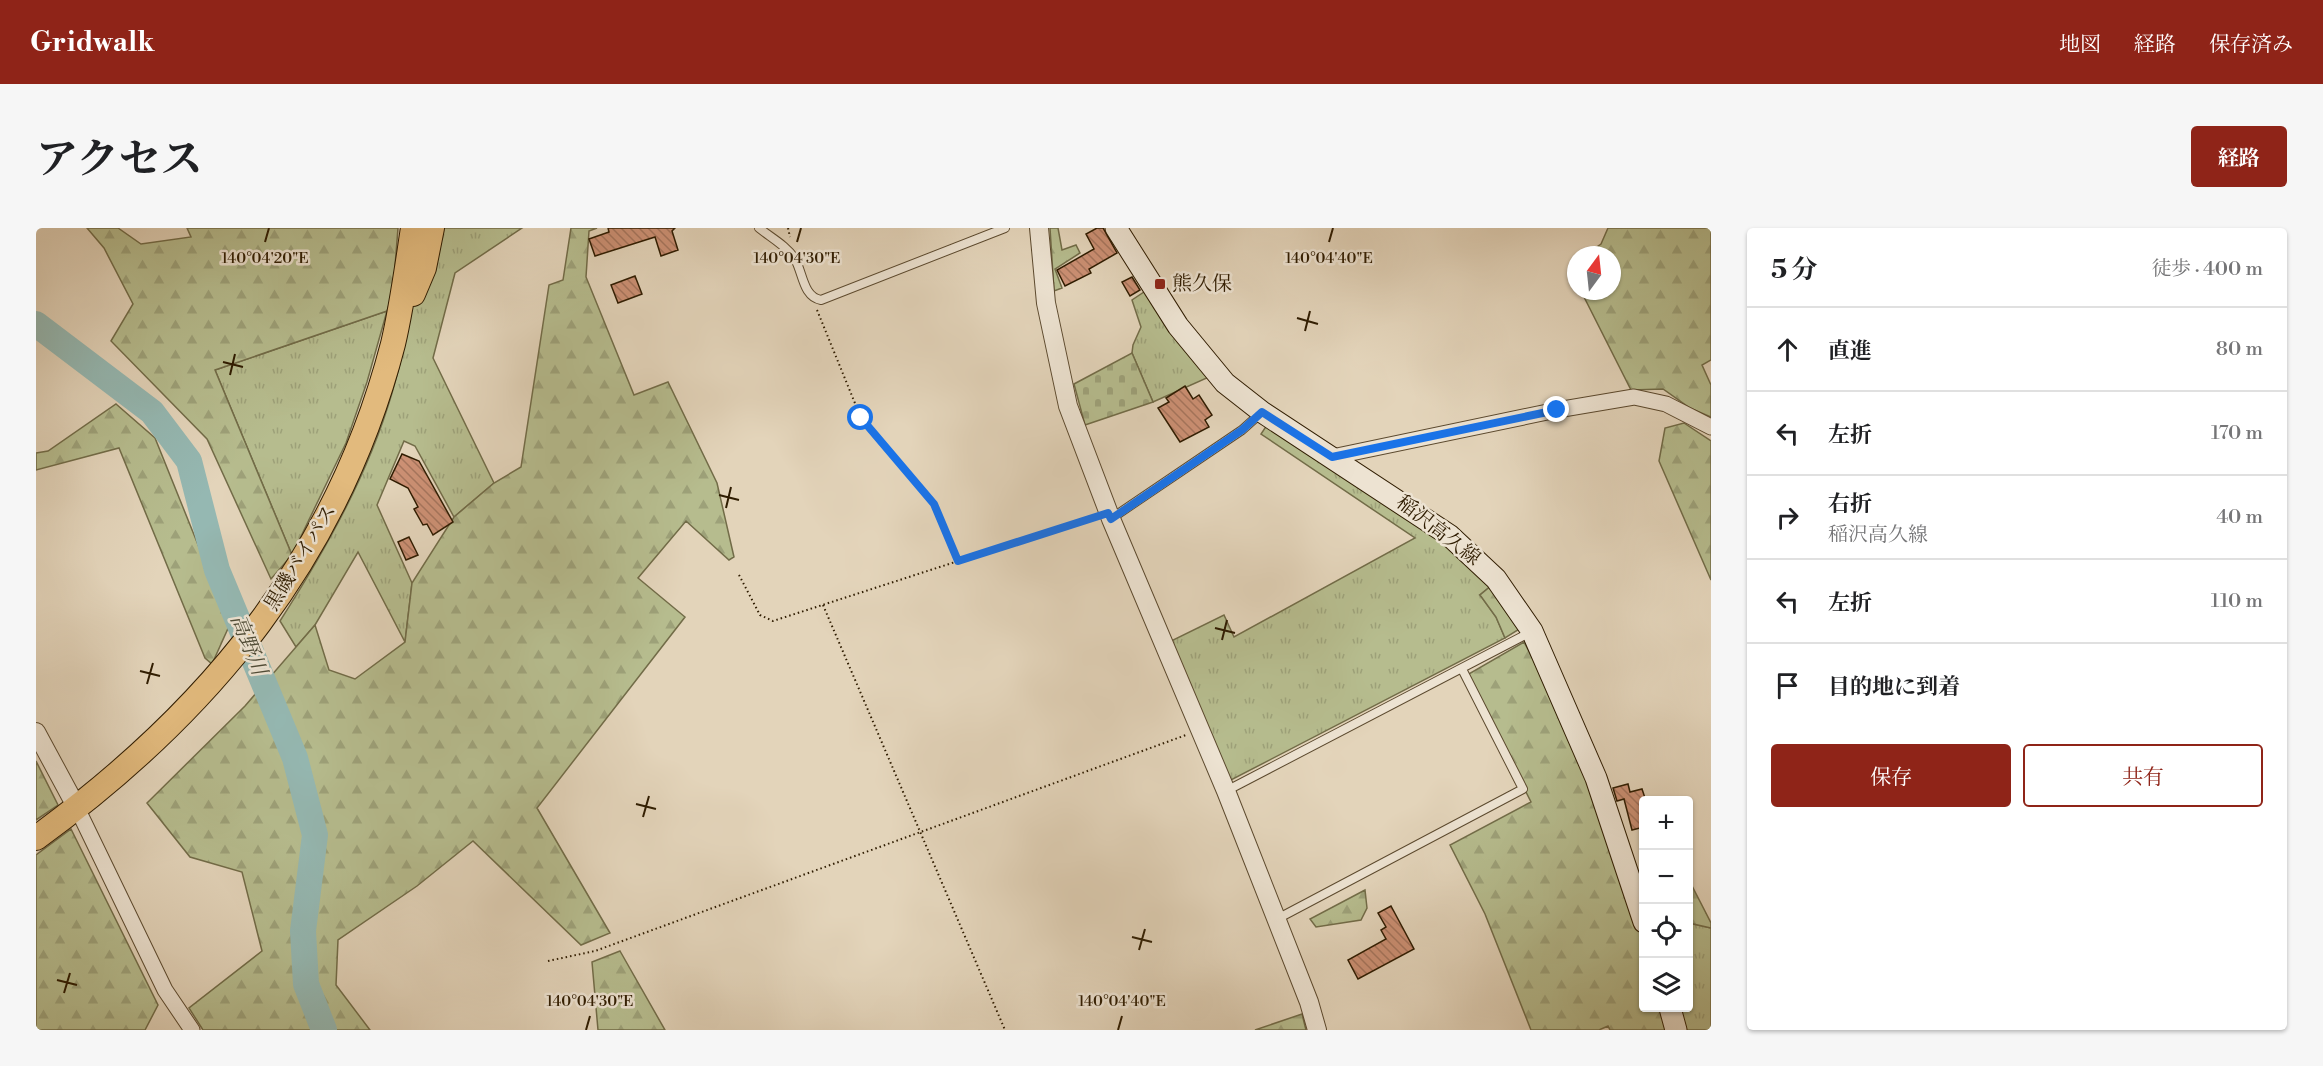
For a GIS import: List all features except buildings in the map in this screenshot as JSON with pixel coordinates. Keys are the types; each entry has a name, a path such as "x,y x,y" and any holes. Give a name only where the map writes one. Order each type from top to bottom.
{"highway":[{"path":"403,228 403,297"},
{"name":"黒磯バイパス","path":"36,838 77,808 183,712 225,668 271,611 311,547 350,468 379,393 403,297 413,228"},
{"path":"398,321 424,267 432,228"}],"main road":[{"name":"稲沢高久線","path":"1116,228 1178,326 1225,383 1262,412 1418,512 1475,557 1513,600 1532,631 1596,778 1639,907"},
{"path":"1671,1012 1676,1030"}],"street":[{"path":"1040,228 1046,303 1068,406 1109,516 1226,791 1309,1002 1317,1030"},
{"path":"1332,457 1557,410 1634,397 1666,404 1711,427"},
{"path":"36,732 77,808 165,990 192,1030"}],"lane":[{"path":"759,228 795,259 809,293 814,299 827,299 990,230 1005,228"},
{"path":"1109,516 1242,430 1262,412"},
{"path":"1226,791 1532,631"},
{"path":"1277,919 1523,789 1462,669"}],"path":[{"path":"814,299 861,418 934,504 958,561"},
{"path":"740,575 760,615 773,621 958,561 1109,516"},
{"path":"823,605 1005,1030"},
{"path":"548,961 595,951 1200,730"}],"green space":[{"path":"87,228 118,228 141,244 191,237 187,228 398,228 393,292 387,311 215,370 292,555 271,579 207,439 111,341 133,304 104,248"},
{"path":"425,228 522,228 455,273 433,358 494,483 454,517 415,446 404,441 377,505 412,583 405,642 358,552 315,625 296,647 280,621 314,567 371,453 392,393 403,352"},
{"path":"571,228 597,228 589,231 586,277 634,395 668,382 717,483 734,557 729,560 686,521 638,578 685,617 537,808 610,933 581,945 473,841 417,886 338,940 336,985 370,1030 203,1030 189,1008 262,951 242,872 190,857 147,803 245,706 315,625 329,670 355,679 405,642 412,583 454,517 494,483 521,467 549,285 563,280"},
{"path":"1050,228 1058,228 1062,250 1076,245 1080,253 1055,269 1062,288 1054,291"},
{"path":"1608,228 1711,228 1711,360 1702,365 1711,385 1711,417 1690,408 1663,389 1631,390 1586,300 1621,300 1621,246 1598,246"},
{"path":"1147,290 1209,377 1153,402 1132,353 1141,327 1132,300"},
{"path":"387,311 367,382 346,443 292,555 215,370"},
{"path":"1132,353 1153,402 1085,425 1074,384"},
{"path":"116,404 155,438 230,624 212,664 205,658 119,448 36,470 36,453 48,451"},
{"path":"1684,423 1711,441 1711,580 1659,461 1665,428"},
{"path":"1267,425 1434,533 1492,585 1480,595 1496,617 1505,638 1229,781 1171,641 1224,615 1234,637 1415,538 1261,434"},
{"path":"1492,585 1521,628 1505,638 1496,617 1480,595"},
{"path":"1524,642 1552,695 1585,770 1639,930 1639,1012 1666,1012 1672,1030 1610,1030 1608,1026 1599,1030 1531,1030 1485,914 1450,845 1531,802 1467,675"},
{"path":"36,761 58,805 36,820"},
{"path":"71,829 158,1005 145,1030 36,1030 36,855"},
{"path":"1693,888 1711,923 1711,928 1693,924"},
{"path":"1365,890 1367,908 1361,920 1316,927 1310,919"},
{"path":"1693,924 1711,928 1711,1030 1683,1030 1678,1012 1693,1012"},
{"path":"620,951 665,1030 598,1030 592,962"},
{"path":"1302,1014 1306,1030 1255,1030"}],"waterway":[{"name":"高野川","path":"36,324 152,412 189,461 217,570 295,758 315,835 303,931 306,984 324,1030"}],"place":[{"name":"熊久保","path":"1160,284"}],"route":[{"path":"861,418 934,504 958,561 1108,513 1111,519 1242,430 1262,412 1332,457 1557,410"}]}
